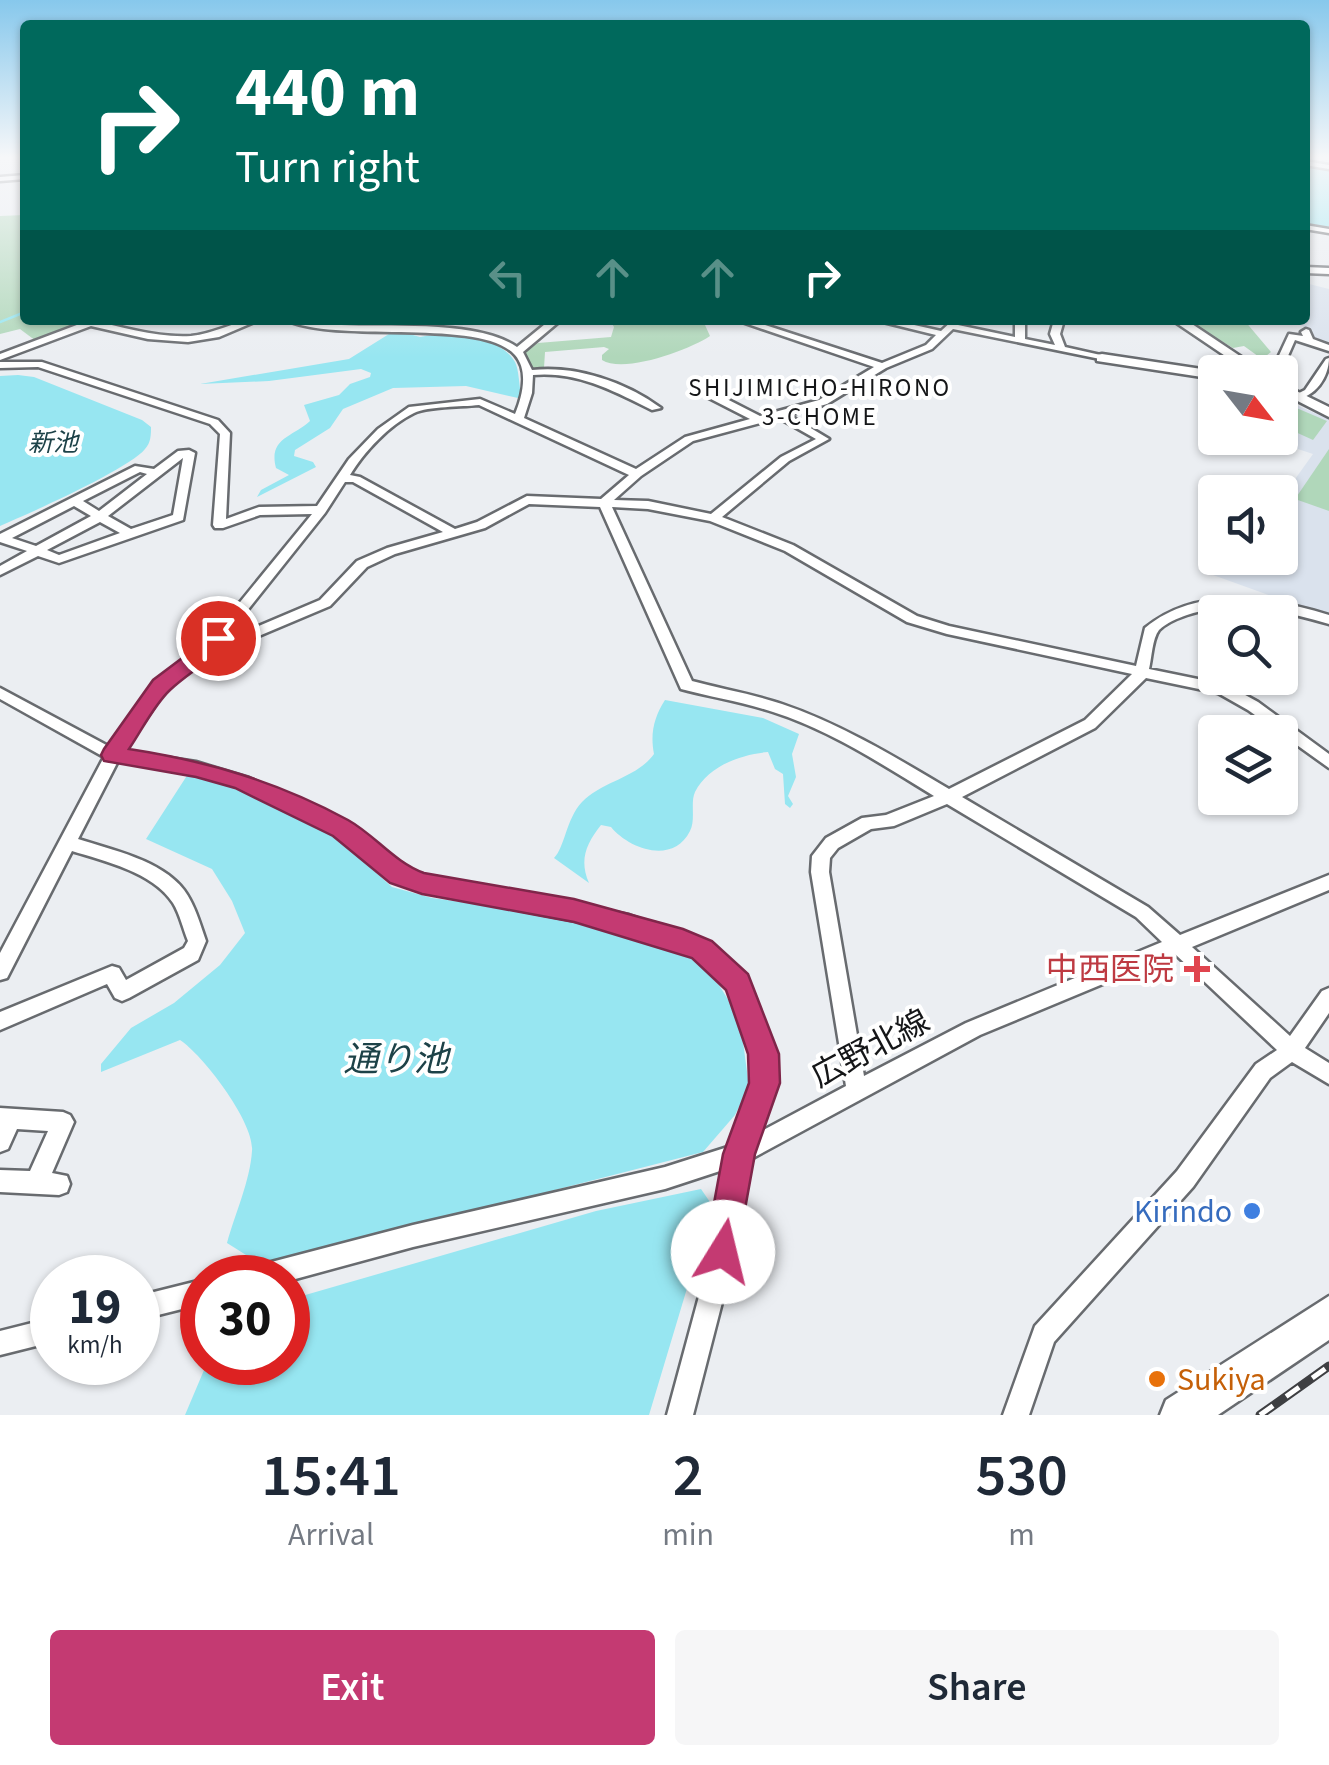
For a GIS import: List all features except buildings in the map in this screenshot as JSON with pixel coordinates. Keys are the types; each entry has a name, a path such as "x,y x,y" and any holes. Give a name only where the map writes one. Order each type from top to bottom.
{"main road":[{"path":"1181,1415 1329,1316"}],"street":[{"path":"0,357 85,325"},
{"path":"105,325 148,336 188,339 216,335 241,325"},
{"path":"319,325 456,333 498,342 518,351 528,373 529,390 519,417"},
{"path":"518,351 550,325"},
{"path":"757,325 882,366"},
{"path":"1020,325 1020,341"},
{"path":"1058,325 1055,334 1061,350"},
{"path":"1186,325 1232,355"},
{"path":"604,503 689,439 823,402 882,366 924,350 951,327 1102,358 1198,372"},
{"path":"1283,355 1292,336 1307,336 1329,348"},
{"path":"1299,397 1309,392 1329,360"},
{"path":"0,365 38,364 214,422 224,432 218,525 259,511 321,510"},
{"path":"528,373 551,369 576,372 656,408"},
{"path":"711,395 760,420"},
{"path":"1299,397 1329,413"},
{"path":"204,654 321,510 368,444 413,409 480,402 638,474"},
{"path":"714,518 785,460 824,439 780,414"},
{"path":"0,571 32,550 99,517 182,453 189,453 179,517 59,559 32,550 1,539"},
{"path":"1,539 139,468 155,473"},
{"path":"343,478 356,479 454,533"},
{"path":"0,972 113,755 161,686 204,654 324,602 362,564 492,520 527,500 665,506 714,518 789,548 912,618 947,630 1222,689 1253,706 1329,762"},
{"path":"75,502 130,534"},
{"path":"604,503 686,685 776,707 810,720 879,755 1142,912 1292,1051 1329,1074"},
{"path":"856,1093 820,872 821,856 832,843 868,823 888,821 947,797 1090,724 1141,674 1150,632 1173,614 1210,607 1268,604 1329,620"},
{"path":"0,692 113,755 196,768 243,782 342,829 400,875 422,884 592,915 702,950 738,983 763,1054 765,1083 739,1154 723,1252 680,1415"},
{"path":"0,1021 45,1004 60,992 112,974 122,992 191,954 197,941 178,896 161,881 114,857 67,843"},
{"name":"広野北線","path":"310,1264 664,1178 739,1154 973,1029 1328,884"},
{"path":"1016,1415 1044,1335 1185,1178 1263,1072 1292,1051 1329,997"},
{"path":"0,1141 6,1118 63,1122 48,1184 0,1181"},
{"path":"0,1344 30,1336"}],"shaded area":[{"path":"1310,284 1329,289 1329,346 1311,339 1309,330 1301,325 1310,325"},
{"path":"1298,406 1329,419 1329,617 1298,606 1298,595 1268,595 1213,575 1298,575 1298,475 1313,454 1298,449"}],"green space":[{"path":"0,224 20,224 20,325 75,325 36,341 20,329 0,334"},
{"path":"705,325 710,336 672,353 625,364 602,360 609,349 604,347 545,352 544,368 529,369 522,354 538,343 611,337 614,327"},
{"path":"1194,325 1248,325 1271,352 1256,355 1244,346 1233,348"},
{"path":"1298,409 1327,421 1313,440 1298,433"},
{"path":"1329,449 1329,511 1298,500"}],"water":[{"path":"389,334 420,337 458,335 498,346 515,362 521,394 518,398 466,386 393,388 343,409 330,428 295,450 294,456 313,462 316,467 257,497 261,490 289,475 276,468 274,458 279,444 310,421 304,405 339,395 371,373 361,369 269,381 200,384 349,359"},
{"name":"新池","path":"0,376 34,377 142,420 151,427 151,435 145,449 120,468 0,526"},
{"path":"665,700 763,718 799,734 792,754 796,777 788,796 793,804 790,808 785,804 783,774 775,769 768,752 747,755 717,768 701,783 694,796 690,831 673,848 639,847 611,827 601,825 586,852 589,883 554,858 582,802 638,769 654,754 654,726"},
{"name":"通り池","path":"188,774 231,787 333,834 392,887 592,927 692,958 719,985 740,1019 749,1087 735,1115 703,1152 301,1255 246,1255 227,1243 251,1162 251,1139 237,1108 214,1074 180,1040 101,1072 101,1064 131,1028 174,1003 220,965 245,933 232,901 212,869 146,839"},
{"path":"701,1189 712,1205 649,1415 185,1415 198,1385 310,1385 310,1294 596,1211"}],"waterway":[{"path":"0,322 20,314"}],"railway":[{"path":"1260,1415 1329,1366"}],"place":[{"name":"中西医院","path":"1197,969"},
{"name":"Kirindo","path":"1252,1211"},
{"name":"Sukiya","path":"1157,1379"}],"district":[{"name":"SHIJIMICHO-HIRONO 3-CHOME","path":"820,402"}],"route":[{"path":"218,638 150,698 113,755 196,768 243,782 342,829 400,875 422,884 574,910 683,941 702,950 738,983 763,1054 765,1083 739,1154 723,1252"}]}
